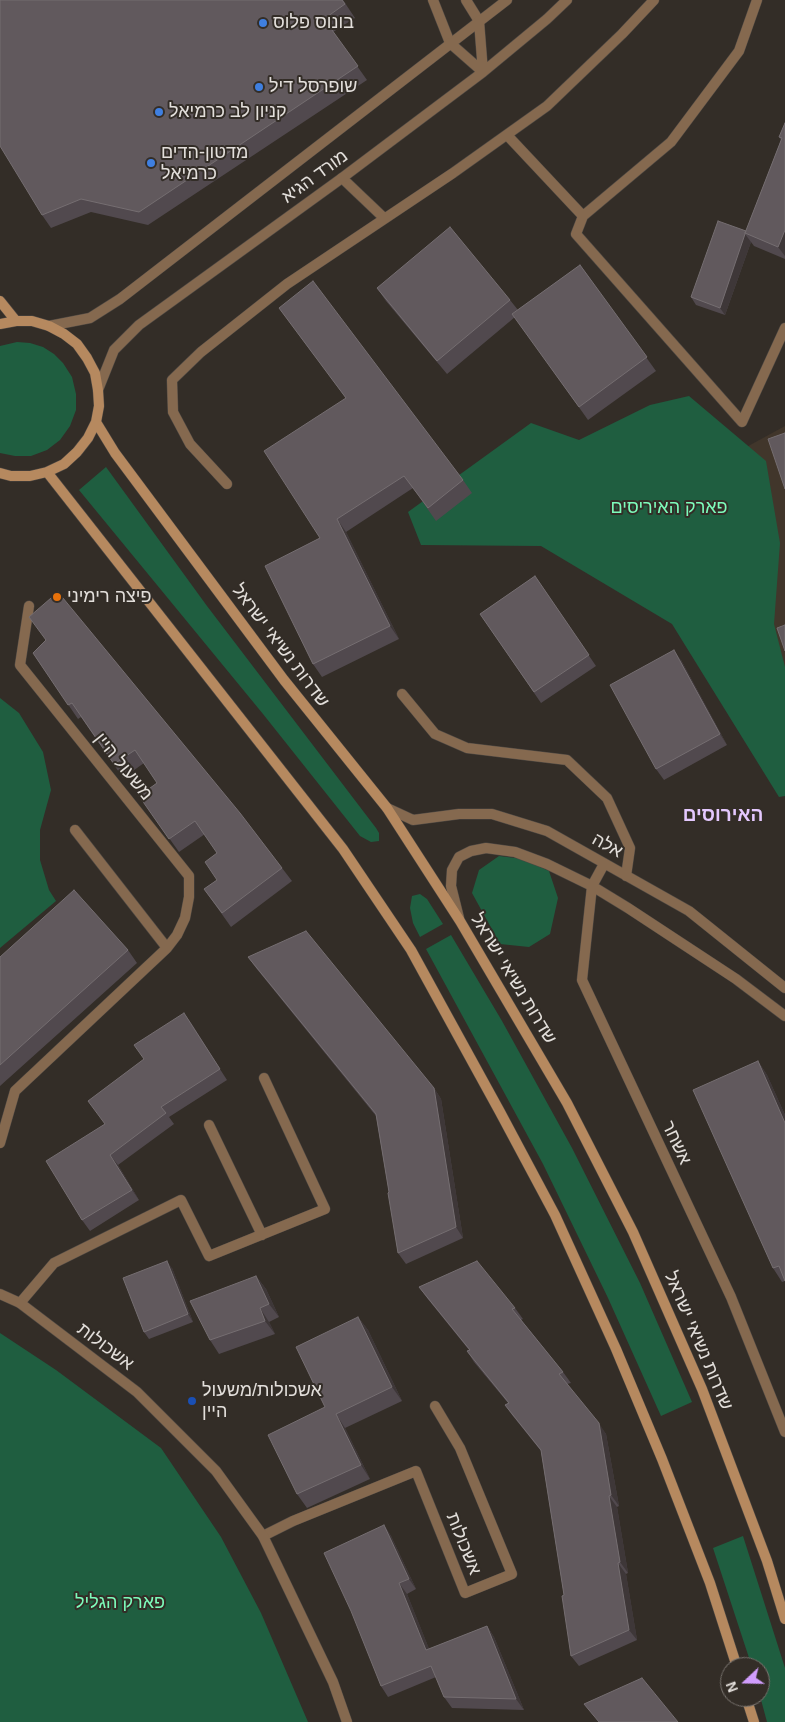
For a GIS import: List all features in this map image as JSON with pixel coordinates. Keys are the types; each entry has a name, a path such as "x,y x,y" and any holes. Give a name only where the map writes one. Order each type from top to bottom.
{"main road":[{"path":"0,302 16,321"},
{"path":"0,324 16,321 48,326 77,344 95,373 99,406 96,422 88,438 64,464 48,472 30,476 11,476 0,473"},
{"name":"שדרות נשיאי ישראל","path":"96,422 116,453 284,680 386,808 460,921 567,1103 633,1232 702,1389 767,1561 785,1619"},
{"path":"48,472 343,849 411,950 555,1215 616,1349 662,1459 710,1583 734,1657"},
{"path":"749,1707 754,1722"}],"street":[{"path":"433,0 450,43 484,72"},
{"path":"466,0 479,22 484,72"},
{"name":"מורד הגיא","path":"48,326 90,318 120,299 507,0"},
{"name":"מורד הגיא","path":"98,390 114,350 139,325 342,178 484,72 567,0"},
{"path":"227,484 190,444 173,412 172,380 201,352 287,284 454,173 547,106 622,34 654,0"},
{"path":"757,0 740,51 671,142 583,216 576,234 742,422 785,328"},
{"path":"507,135 583,216"},
{"path":"342,178 384,218"},
{"name":"משעול היין","path":"0,1143 15,1091 167,948 177,935 185,918 188,897 189,876 20,665 29,606"},
{"path":"402,694 435,734 468,748 567,760 607,798 630,848 626,876"},
{"name":"אלה","path":"386,808 413,820 459,814 492,814 547,831 689,911 785,988"},
{"path":"75,830 167,948"},
{"path":"460,921 451,886 452,870 459,857 471,851 486,848 515,852 548,864 592,886 736,980 785,1016"},
{"name":"אשחר","path":"604,864 592,886 582,980 731,1297 785,1432"},
{"path":"20,1303 54,1263 182,1200 210,1256 325,1209 264,1078"},
{"path":"209,1125 262,1235"},
{"name":"אשכולות","path":"0,1294 20,1303 137,1392 216,1471 263,1536 333,1682 347,1722"},
{"name":"אשכולות","path":"263,1536 416,1471 465,1592 512,1574 460,1448 435,1406"}],"shaded area":[{"path":"785,426 785,738 741,450"}],"green space":[{"path":"17,342 43,347 54,354 63,363 72,377 76,394 76,410 70,426 60,440 47,450 31,456 15,456 0,453 0,346"},
{"name":"פארק האיריסים","path":"689,396 766,461 780,543 774,624 785,667 785,796 779,797 672,624 541,546 421,545 408,512 531,423 579,440 650,405"},
{"path":"106,467 207,606 376,828 379,833 379,841 371,842 360,836 263,714 79,490"},
{"path":"0,698 19,713 43,752 51,790 40,830 40,860 49,890 56,901 0,948"},
{"path":"499,856 523,859 549,871 558,898 550,934 529,947 500,944 472,893 479,870"},
{"path":"420,894 427,899 443,924 420,937 413,923 410,908 412,896"},
{"path":"451,935 502,1021 572,1148 640,1283 692,1402 661,1416 608,1298 543,1164 426,949"},
{"name":"פארק הגליל","path":"0,1333 56,1370 161,1448 221,1537 261,1613 308,1722 0,1722"},
{"path":"743,1536 785,1668 785,1722 767,1722 763,1707 770,1707 770,1657 749,1657 713,1548"}],"building":[{"name":"קניון לב כרמיאל","path":"0,0 342,0 345,4 324,19 358,66 139,212 81,199 42,215 0,146"},
{"path":"785,123 785,230 778,247 745,233 782,138 779,137"},
{"path":"718,221 746,231 720,308 691,297"},
{"path":"450,227 510,300 437,361 377,288"},
{"path":"580,265 647,357 579,407 512,314"},
{"path":"313,281 463,480 428,508 404,476 337,519 390,626 313,664 265,566 320,538 264,451 346,398 279,308"},
{"path":"785,433 785,489 768,439"},
{"path":"535,576 589,655 534,692 480,614"},
{"path":"58,592 240,813 282,868 222,913 204,889 217,880 205,862 217,853 195,821 169,839 139,796 157,783 135,750 114,764 72,703 68,705 33,653 46,640 29,617"},
{"path":"785,625 785,651 777,628"},
{"path":"674,650 720,734 656,769 610,685"},
{"path":"74,890 128,950 0,1065 0,957"},
{"path":"306,931 434,1088 456,1227 398,1253 376,1114 248,957"},
{"path":"184,1013 220,1069 161,1107 166,1113 110,1155 132,1190 82,1220 46,1161 105,1124 88,1101 144,1059 134,1045"},
{"path":"758,1061 785,1123 785,1281 779,1266 773,1268 693,1090"},
{"path":"167,1261 188,1314 144,1332 123,1278"},
{"path":"477,1261 515,1308 512,1309 563,1372 559,1374 599,1423 611,1495 609,1496 629,1630 571,1656 562,1596 564,1595 541,1450 505,1405 509,1403 467,1351 470,1350 419,1287"},
{"path":"256,1276 269,1304 260,1308 265,1321 210,1340 190,1301"},
{"path":"358,1317 392,1387 336,1414 361,1465 297,1494 268,1435 325,1407 296,1347"},
{"path":"384,1525 409,1579 399,1583 426,1650 487,1626 516,1699 444,1697 431,1666 381,1686 351,1611 324,1553"},
{"path":"642,1678 678,1722 599,1722 584,1704"}],"place":[{"name":"בונוס פלוס","path":"263,23"},
{"name":"שופרסל דיל","path":"259,87"},
{"name":"קניון לב כרמיאל","path":"159,112"},
{"name":"מדטון-הדים כרמיאל","path":"151,163"},
{"name":"פיצה רימיני","path":"57,597"},
{"name":"אשכולות/משעול היין","path":"192,1401"}],"district":[{"name":"האירוסים","path":"723,816"}]}
